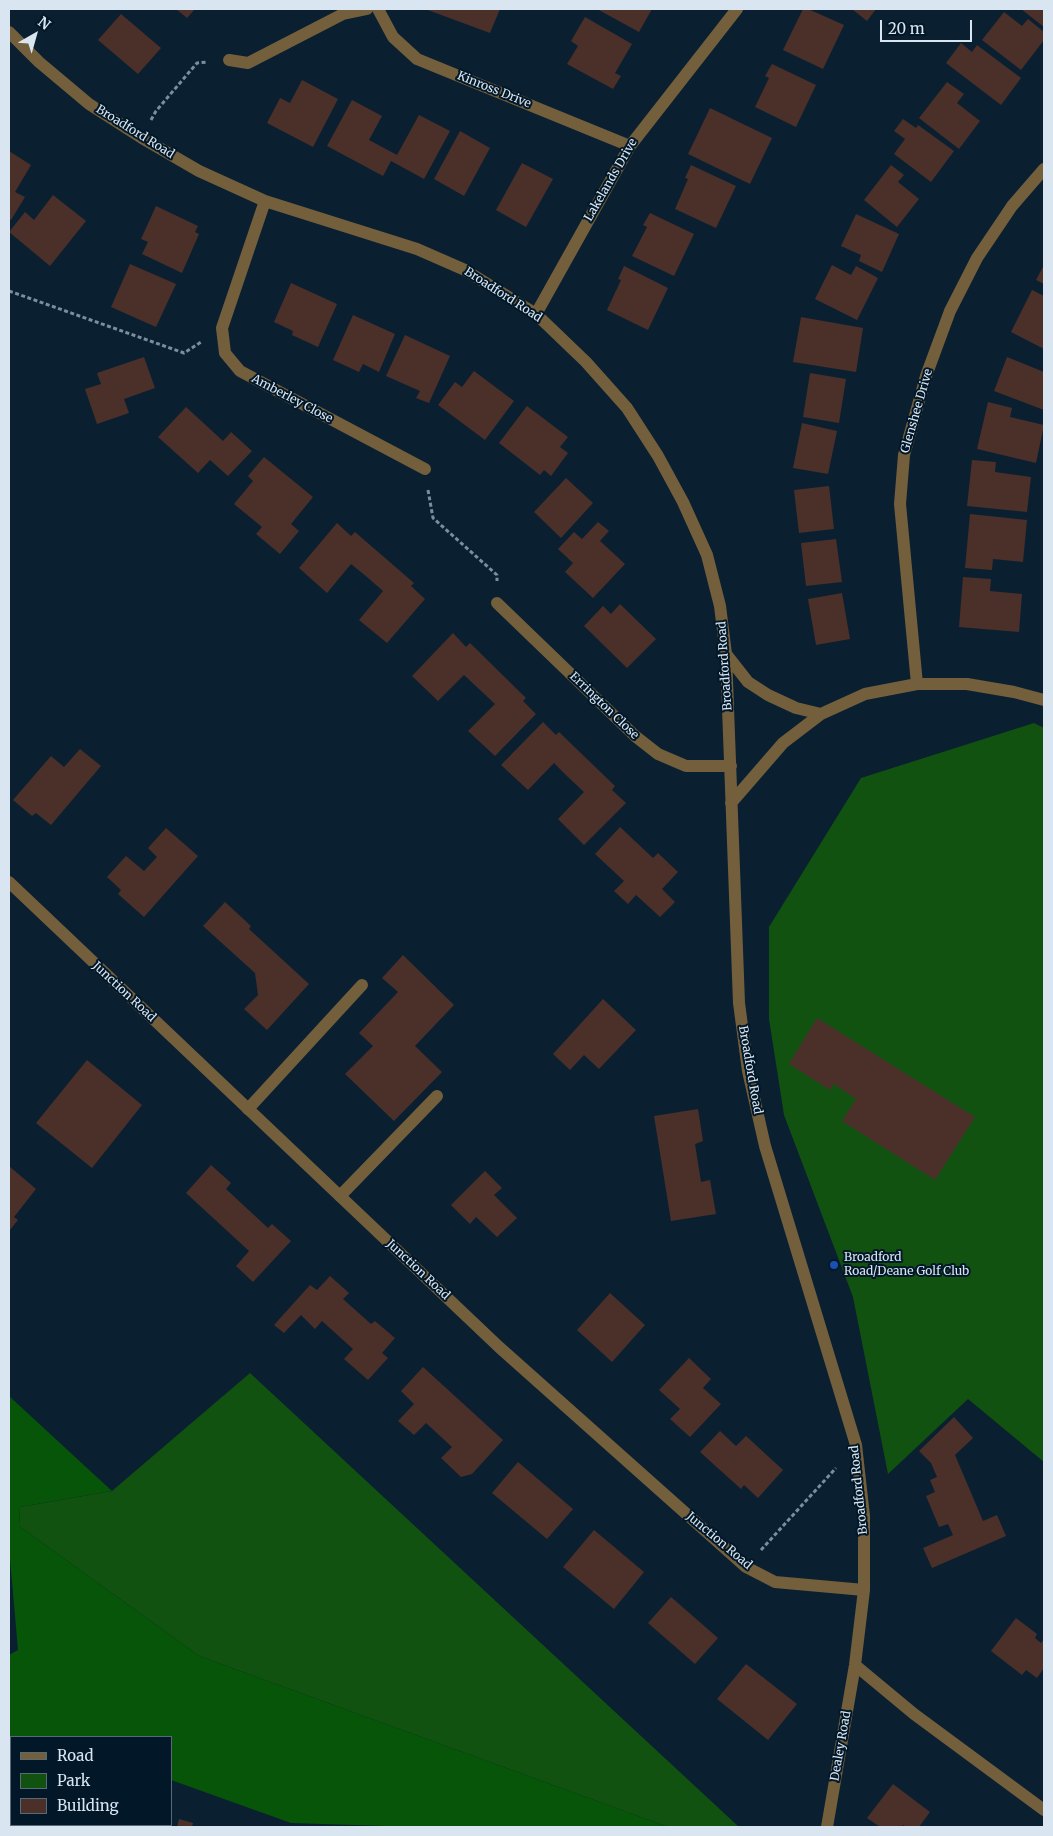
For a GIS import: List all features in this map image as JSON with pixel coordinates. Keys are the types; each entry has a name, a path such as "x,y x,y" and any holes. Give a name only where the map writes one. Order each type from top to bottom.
{"street":[{"path":"229,60 248,63 343,14 367,9"},
{"name":"Kinross Drive","path":"378,9 393,37 417,58 630,146"},
{"name":"Lakelands Drive","path":"536,314 630,146 737,9"},
{"name":"Broadford Road","path":"9,32 39,62 89,104 199,171 265,201 417,249 465,270 536,314 586,362 627,408 658,456 683,502 707,554 720,606 726,654 739,1003 748,1071 765,1146 856,1445 864,1516 864,1590 855,1665"},
{"name":"Glenshee Drive","path":"917,684 900,504 904,456 926,376 950,311 977,258 1012,206 1044,169"},
{"name":"Amberley Close","path":"265,201 222,328 225,353 240,372 425,469"},
{"name":"Errington Close","path":"497,602 634,736 658,754 686,766 731,766"},
{"path":"726,654 748,682 768,695 796,708 821,714"},
{"path":"731,803 783,744 821,714 865,694 917,684 967,684 1014,692 1044,700"},
{"name":"Junction Road","path":"9,882 500,1347 746,1567 775,1582 864,1590"},
{"path":"248,1109 362,985"},
{"path":"340,1196 437,1096"},
{"path":"855,1665 914,1714 1044,1810"},
{"name":"Dealey Road","path":"827,1827 855,1665"}],"path":[{"path":"142,138 156,111 197,63 229,60"},
{"path":"9,291 184,354 222,328"},
{"path":"425,469 433,518 498,575 497,602"},
{"path":"746,1567 856,1445"}],"green space":[{"path":"1034,723 1044,728 1044,1462 968,1399 888,1474 853,1297 784,1115 769,1019 769,927 861,778"},
{"path":"250,1373 739,1827 668,1827 199,1656 19,1526 20,1507 112,1491"},
{"path":"9,1396 112,1491 20,1507 19,1526 199,1656 668,1827 416,1827 291,1823 172,1780 172,1736 10,1736 9,1743 9,1655 18,1650 9,1548"},
{"path":"69,1826 172,1827 69,1827"}],"building":[{"path":"176,9 195,9 187,18"},
{"path":"425,9 500,9 490,33"},
{"path":"597,9 652,9 639,32"},
{"path":"803,9 808,9 844,25 823,69 783,50"},
{"path":"852,9 876,9 867,21"},
{"path":"1021,9 1044,9 1044,27"},
{"path":"1004,12 1022,26 1028,19 1044,32 1044,40 1021,70 982,40"},
{"path":"121,14 161,48 138,74 98,40"},
{"path":"585,17 632,44 615,73 621,76 613,89 567,64 578,46 571,41"},
{"path":"961,43 972,52 977,45 1021,78 1001,105 946,63"},
{"path":"772,64 816,85 796,127 755,107 769,78 765,76"},
{"path":"302,80 338,99 313,147 267,123 280,98 290,103"},
{"path":"947,82 964,94 957,103 980,121 959,149 919,118"},
{"path":"352,100 382,116 369,140 397,155 419,115 450,131 424,179 391,161 383,176 327,146"},
{"path":"710,108 772,138 750,184 688,154"},
{"path":"903,119 916,128 918,125 954,151 931,182 894,154 905,139 894,131"},
{"path":"460,131 490,148 464,196 434,179"},
{"path":"9,151 31,165 15,192 25,197 11,220 9,219"},
{"path":"522,163 553,179 526,227 496,210"},
{"path":"691,165 736,186 716,228 675,209 688,179 685,178"},
{"path":"891,165 904,175 898,182 919,199 897,227 864,200"},
{"path":"53,195 86,221 50,266 9,232 25,212 34,220"},
{"path":"156,206 198,226 195,232 199,234 182,273 142,254 148,242 141,239"},
{"path":"650,213 694,234 674,276 632,256 647,227 643,225"},
{"path":"856,214 899,234 882,272 859,261 861,255 841,246"},
{"path":"130,264 176,284 156,327 111,307"},
{"path":"832,265 851,275 856,266 878,278 857,320 815,299"},
{"path":"1044,265 1044,284 1036,280"},
{"path":"624,266 668,288 648,330 607,310 621,280 618,279"},
{"path":"291,283 337,304 318,347 292,335 293,331 274,322"},
{"path":"1032,290 1044,296 1044,349 1011,332"},
{"path":"353,315 395,334 379,372 363,364 359,372 333,360"},
{"path":"801,317 863,328 856,372 793,362"},
{"path":"405,335 450,356 429,403 416,398 420,391 386,376"},
{"path":"144,357 155,388 124,399 129,413 97,424 85,389 101,384 97,373"},
{"path":"1007,357 1044,372 1044,410 994,391"},
{"path":"474,371 514,401 485,440 438,405 455,382 462,387"},
{"path":"810,373 846,379 839,423 803,417"},
{"path":"988,402 1012,408 1010,417 1044,425 1036,463 977,449"},
{"path":"527,406 568,437 560,447 568,453 551,476 544,470 540,475 499,443"},
{"path":"186,407 223,441 231,432 252,451 228,476 210,460 198,473 158,437"},
{"path":"802,423 837,431 828,474 793,468"},
{"path":"264,457 313,497 291,524 299,531 280,554 256,534 262,527 234,504 253,481 248,476"},
{"path":"972,460 996,462 995,472 1031,477 1027,512 967,506"},
{"path":"566,478 593,503 561,538 534,512"},
{"path":"829,486 834,529 799,533 794,490"},
{"path":"970,514 1027,520 1023,562 993,559 992,570 965,568"},
{"path":"598,522 609,531 600,541 625,564 593,598 565,572 573,563 558,549 574,532 582,539"},
{"path":"337,523 351,536 355,532 414,583 411,586 425,599 387,643 359,620 383,591 367,577 351,564 327,593 299,568"},
{"path":"836,539 842,582 806,586 801,543"},
{"path":"963,577 991,579 990,591 1022,594 1019,632 959,627"},
{"path":"842,593 850,639 816,645 808,599"},
{"path":"620,604 656,639 627,668 584,626 603,606 611,614"},
{"path":"453,633 466,647 470,643 526,698 523,701 536,714 495,756 468,731 495,704 464,675 438,701 412,676"},
{"path":"543,722 556,735 559,732 615,786 612,790 626,803 584,845 558,819 584,792 554,763 528,790 501,765"},
{"path":"80,749 101,766 51,825 36,813 32,816 13,800 51,756 64,767"},
{"path":"620,827 653,858 658,853 678,872 662,889 675,902 660,917 636,895 628,904 614,891 624,881 595,854"},
{"path":"166,828 198,856 144,917 118,894 121,890 107,877 126,856 144,871 157,857 148,848"},
{"path":"225,902 251,926 249,929 309,984 267,1030 244,1009 258,995 255,973 203,926"},
{"path":"403,955 454,1005 415,1046 442,1072 394,1121 345,1074 373,1046 359,1033 398,992 382,978"},
{"path":"603,999 636,1030 599,1069 584,1055 570,1070 553,1054"},
{"path":"817,1018 975,1117 935,1180 842,1121 856,1099 834,1084 830,1090 789,1064"},
{"path":"87,1060 142,1105 92,1168 36,1123"},
{"path":"698,1109 703,1141 695,1144 701,1182 710,1180 716,1214 671,1221 654,1116"},
{"path":"211,1165 231,1183 226,1189 268,1228 272,1224 291,1241 253,1282 236,1266 249,1251 186,1193"},
{"path":"9,1166 36,1189 14,1217 18,1220 9,1231"},
{"path":"485,1171 502,1188 494,1195 517,1218 497,1237 476,1217 470,1224 451,1205"},
{"path":"330,1276 349,1293 343,1299 371,1324 375,1321 395,1338 382,1353 388,1358 368,1380 344,1359 353,1349 322,1321 315,1329 301,1315 284,1333 274,1325 310,1285 317,1290"},
{"path":"610,1293 645,1325 612,1362 577,1330"},
{"path":"689,1358 711,1379 703,1388 721,1404 690,1437 670,1419 680,1409 659,1390"},
{"path":"423,1367 503,1440 472,1474 461,1477 441,1458 452,1447 426,1423 414,1435 398,1421 414,1404 401,1391"},
{"path":"954,1417 973,1438 955,1455 983,1521 997,1515 1006,1536 932,1568 923,1548 953,1535 948,1524 939,1527 926,1496 935,1492 930,1480 937,1477 931,1463 919,1451"},
{"path":"720,1431 736,1446 746,1436 783,1470 758,1498 744,1485 741,1489 700,1452"},
{"path":"518,1462 573,1509 547,1539 492,1493"},
{"path":"594,1530 644,1572 614,1609 563,1567"},
{"path":"671,1597 718,1638 695,1664 648,1623"},
{"path":"1016,1618 1037,1634 1035,1638 1041,1643 1044,1639 1044,1668 1037,1678 1026,1670 1022,1675 991,1651"},
{"path":"746,1664 797,1704 768,1740 717,1699"},
{"path":"893,1784 930,1812 919,1827 906,1827 903,1825 901,1827 880,1827 867,1818"},
{"path":"179,1819 193,1823 192,1827 177,1827"}],"place":[{"name":"Broadford Road/Deane Golf Club","path":"834,1265"}]}
